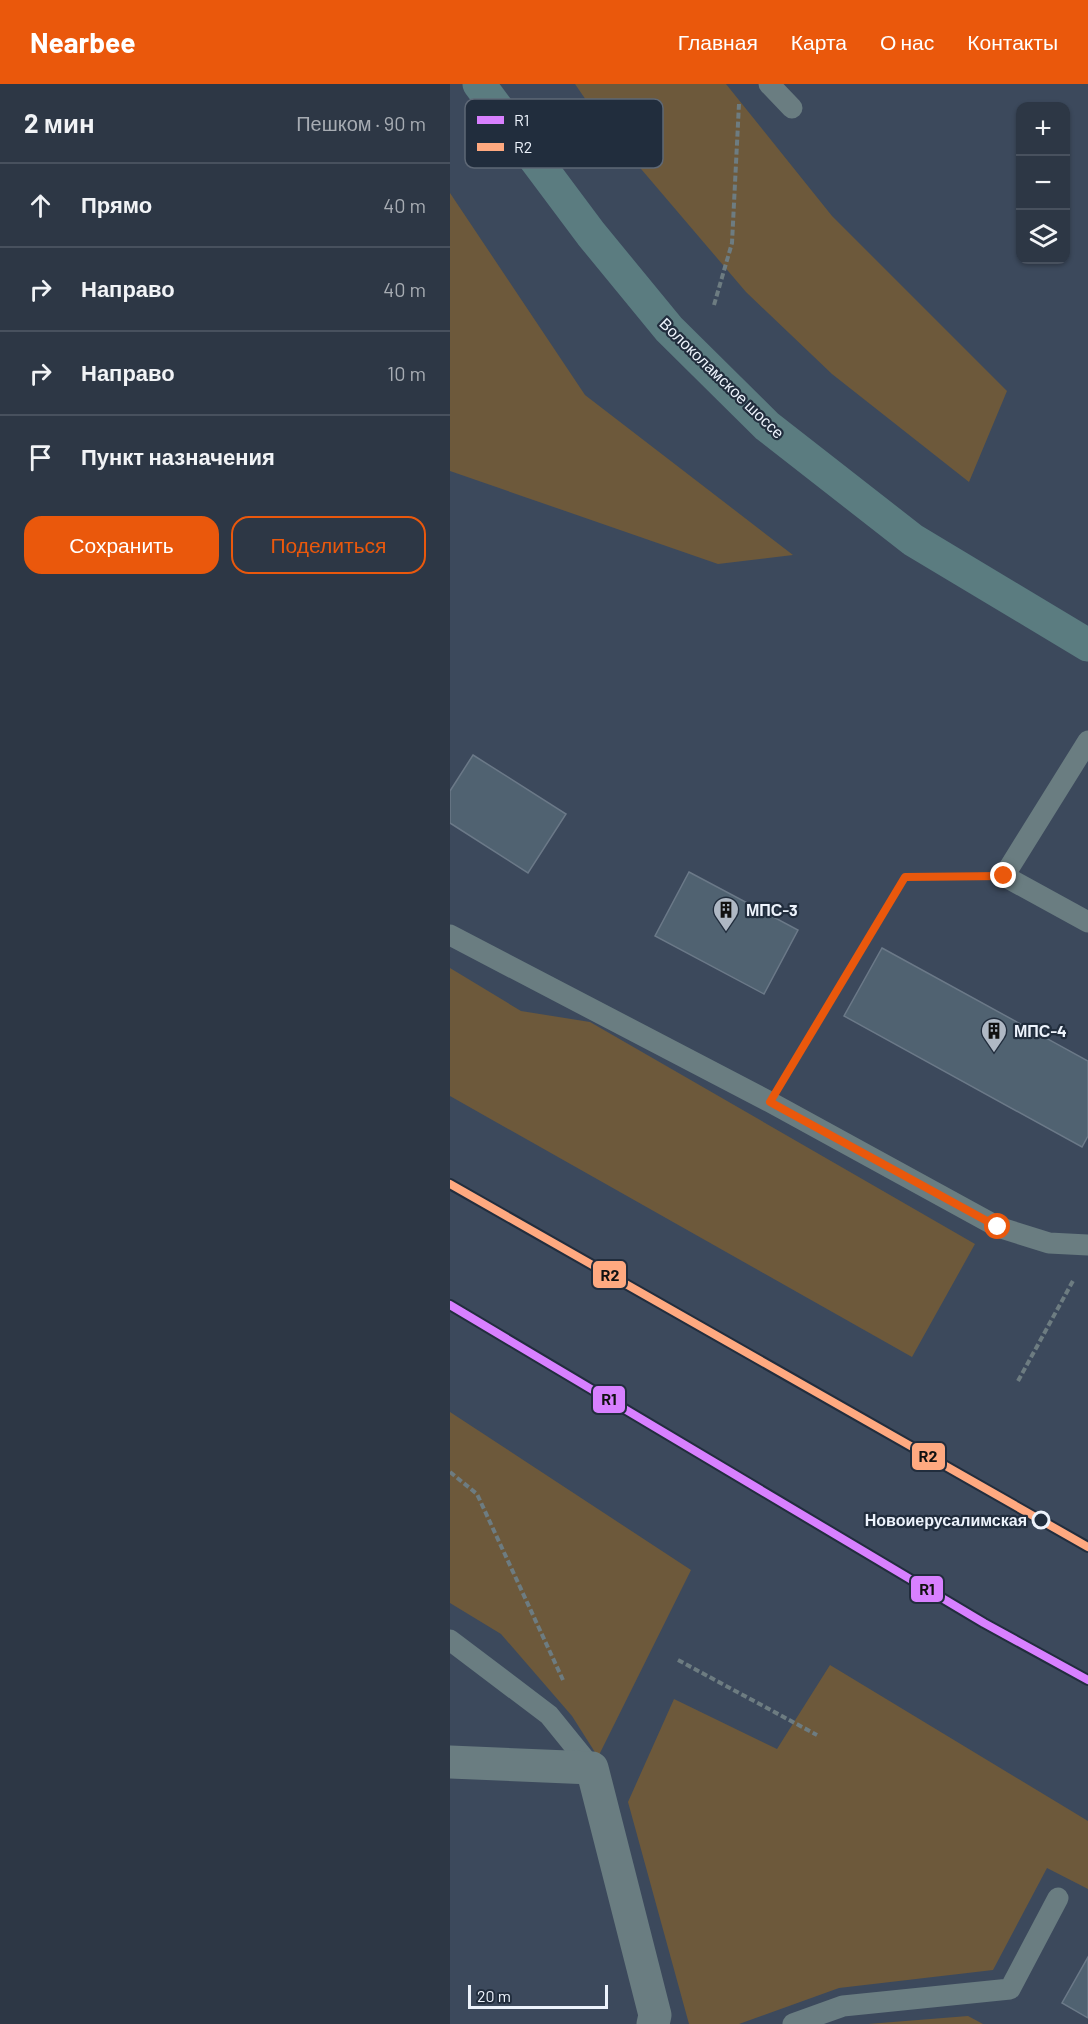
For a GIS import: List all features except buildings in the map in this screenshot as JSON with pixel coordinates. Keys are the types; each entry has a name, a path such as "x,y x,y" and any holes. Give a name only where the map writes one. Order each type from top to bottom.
{"main road":[{"name":"Волоколамское шоссе","path":"479,84 490,99"},
{"name":"Волоколамское шоссе","path":"542,168 591,234 669,329 768,426 913,540 1088,645"}],"street":[{"path":"450,1762 592,1768 656,2015 653,2024"}],"lane":[{"path":"768,84 792,108"},
{"path":"1088,741 1004,876 1088,922"},
{"path":"450,935 770,1102 998,1227 1049,1243 1088,1245"},
{"path":"450,1640 549,1715 592,1768"},
{"path":"793,2024 843,2006 1010,1989 1058,1898"}],"path":[{"path":"714,305 732,243 740,95"},
{"path":"770,1102 905,877 1004,876"},
{"path":"1018,1382 1079,1270"},
{"path":"450,1472 477,1494 564,1683"},
{"path":"678,1660 817,1735"}],"shaded area":[{"path":"575,84 726,84 832,216 1007,391 969,482 832,374 746,292 640,168 663,168 663,99 585,99"},
{"path":"450,193 585,395 793,555 718,564 450,471"},
{"path":"450,968 521,1011 590,1022 975,1244 912,1357 450,1096"},
{"path":"450,1412 691,1570 598,1757 572,1716 501,1634 450,1603"},
{"path":"830,1665 1088,1821 1088,1889 1047,1868 993,1970 839,1988 739,2024 689,2024 628,1802 674,1699 777,1749"},
{"path":"968,2016 983,2024 868,2024"}],"railway":[{"path":"450,1305 984,1623 1088,1680"}],"transit line":[{"name":"R2","path":"450,1184 1088,1547"},
{"name":"R1","path":"450,1305 984,1623 1088,1680"}],"place":[{"name":"МПС-3","path":"726,933"},
{"name":"МПС-4","path":"994,1054"},
{"name":"Новоиерусалимская","path":"1041,1520"}],"route":[{"path":"998,1227 770,1102 905,877 1004,876"}]}
